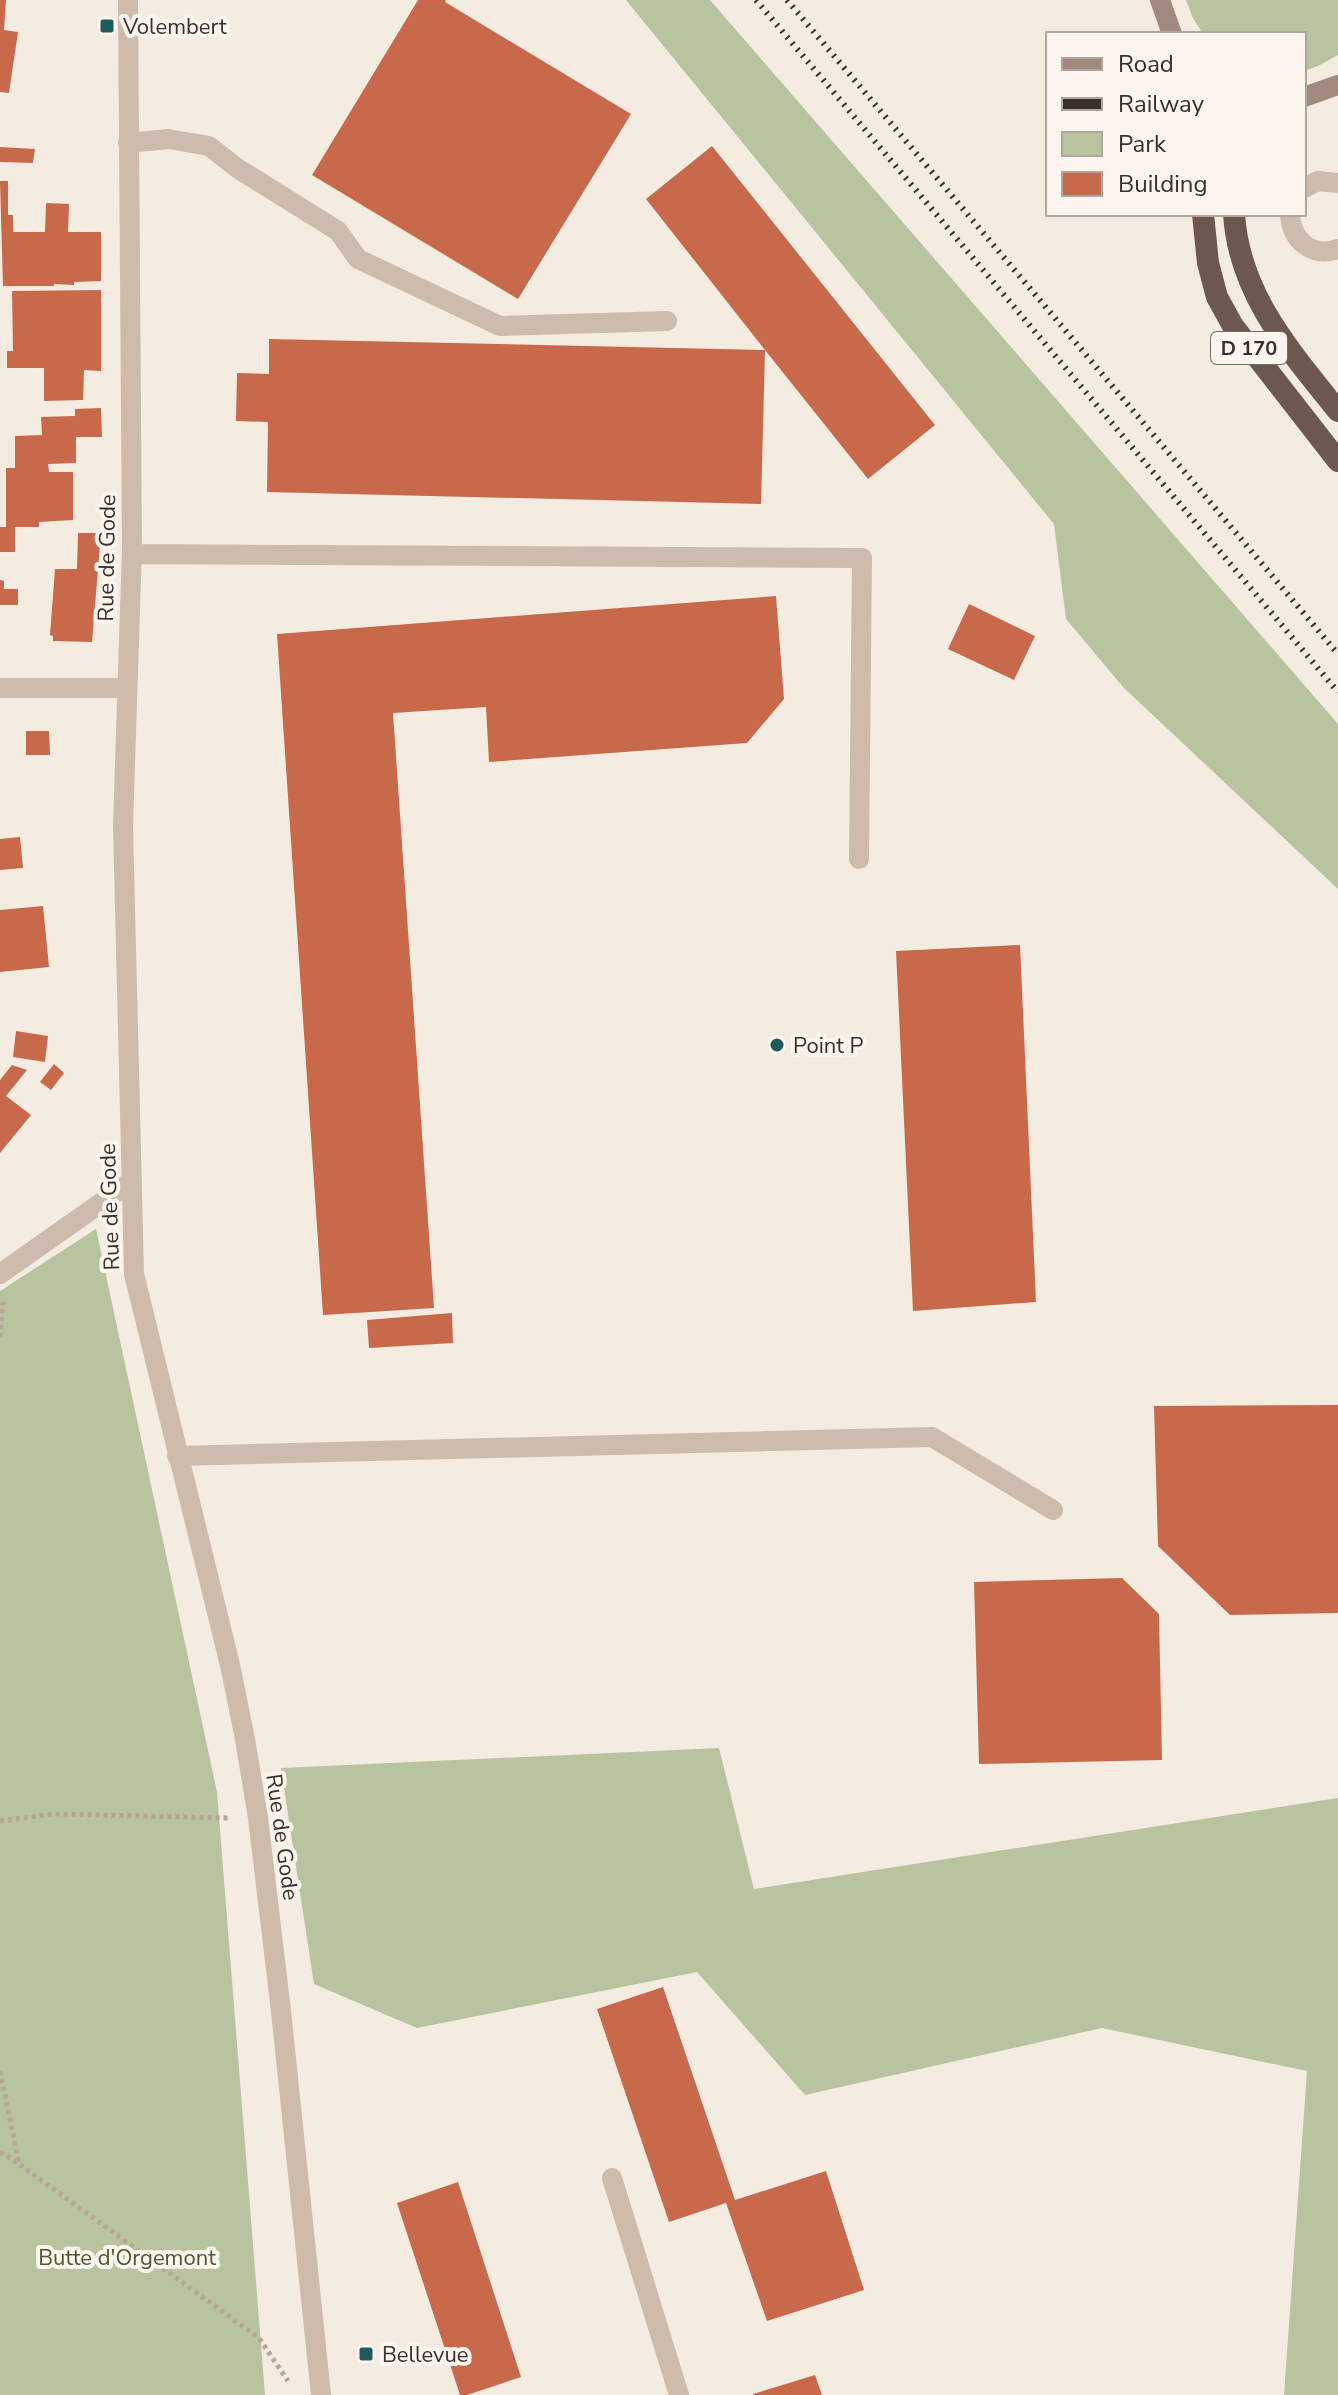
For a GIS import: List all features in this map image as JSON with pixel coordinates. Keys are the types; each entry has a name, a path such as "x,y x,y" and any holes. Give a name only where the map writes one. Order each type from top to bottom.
{"highway":[{"name":"D 170","path":"1203,216 1208,263 1217,297 1233,326 1338,461"},
{"name":"D 170","path":"1234,216 1237,244 1245,272 1263,310 1295,358 1338,411"}],"main road":[{"path":"1160,0 1171,32"},
{"path":"1306,96 1338,85"}],"street":[{"name":"Rue de Gode","path":"128,0 132,554 123,826 134,1274 230,1665 245,1739 258,1818 293,2117 321,2395"},
{"path":"128,143 168,139 209,146 237,168 338,231 358,259 500,326 667,321"},
{"path":"1306,187 1318,181 1338,183"},
{"path":"1290,216 1291,227 1302,244 1320,252 1338,249"},
{"path":"132,554 862,558 859,859"},
{"path":"0,688 126,688"},
{"path":"0,1274 132,1181"},
{"path":"177,1456 932,1437 1053,1510"},
{"path":"612,2178 679,2395"}],"path":[{"path":"0,1821 54,1814 258,1818"},
{"path":"0,2071 19,2164"},
{"path":"0,2152 259,2338 290,2384"}],"green space":[{"path":"626,0 710,0 1338,724 1338,889 1123,687 1066,619 1054,524"},
{"path":"1186,0 1338,0 1338,55 1306,70 1306,32 1202,32"},
{"name":"Butte d'Orgemont","path":"96,1229 217,1792 265,2395 0,2395 0,1291"},
{"path":"719,1748 754,1889 1338,1798 1338,2395 1284,2395 1307,2071 1102,2028 805,2095 697,1972 417,2028 314,1984 281,1768"}],"building":[{"path":"0,0 6,0 4,30 18,32 9,93 0,92"},
{"path":"418,0 446,0 631,114 518,299 312,175"},
{"path":"712,146 935,425 868,479 646,199"},
{"path":"0,147 35,149 33,163 0,162"},
{"path":"0,181 8,181 8,215 13,215 13,232 45,232 46,203 69,204 68,232 101,232 101,281 74,282 74,285 3,286"},
{"path":"101,290 101,371 84,370 83,400 44,401 44,368 7,368 7,351 13,351 12,291"},
{"path":"269,339 765,350 761,504 267,492 268,422 236,421 237,373 269,374"},
{"path":"101,408 102,437 76,437 76,463 48,464 49,472 73,472 73,520 39,522 39,527 15,527 15,552 0,552 0,527 6,527 6,468 15,468 15,436 42,435 41,417 75,416 75,409"},
{"path":"78,533 101,533 92,642 53,641 50,635 55,569 77,569"},
{"path":"0,580 4,581 4,589 18,589 18,605 0,605"},
{"path":"776,596 784,699 747,743 489,762 486,707 393,713 434,1308 323,1315 277,634"},
{"path":"969,604 1035,636 1014,680 948,649"},
{"path":"26,731 49,731 50,755 26,755"},
{"path":"20,837 23,868 0,870 0,839"},
{"path":"43,906 49,967 0,972 0,910"},
{"path":"1020,945 1036,1302 913,1311 896,951"},
{"path":"16,1031 48,1036 45,1062 13,1057"},
{"path":"54,1064 64,1073 51,1090 40,1082"},
{"path":"12,1065 27,1070 6,1096 31,1115 0,1153 0,1080"},
{"path":"452,1313 453,1343 369,1348 367,1320"},
{"path":"1338,1405 1338,1613 1230,1615 1158,1546 1154,1406"},
{"path":"1122,1578 1159,1614 1162,1760 979,1764 974,1582"},
{"path":"663,1987 735,2200 826,2171 864,2290 767,2321 726,2203 669,2222 597,2009"},
{"path":"458,2182 521,2377 467,2395 460,2395 397,2203"},
{"path":"815,2375 822,2395 753,2395 753,2394"}],"railway":[{"path":"756,0 1338,692"},
{"path":"787,0 1338,654"}],"place":[{"name":"Volembert","path":"107,26"},
{"name":"Point P","path":"777,1045"},
{"name":"Bellevue","path":"366,2354"}]}
